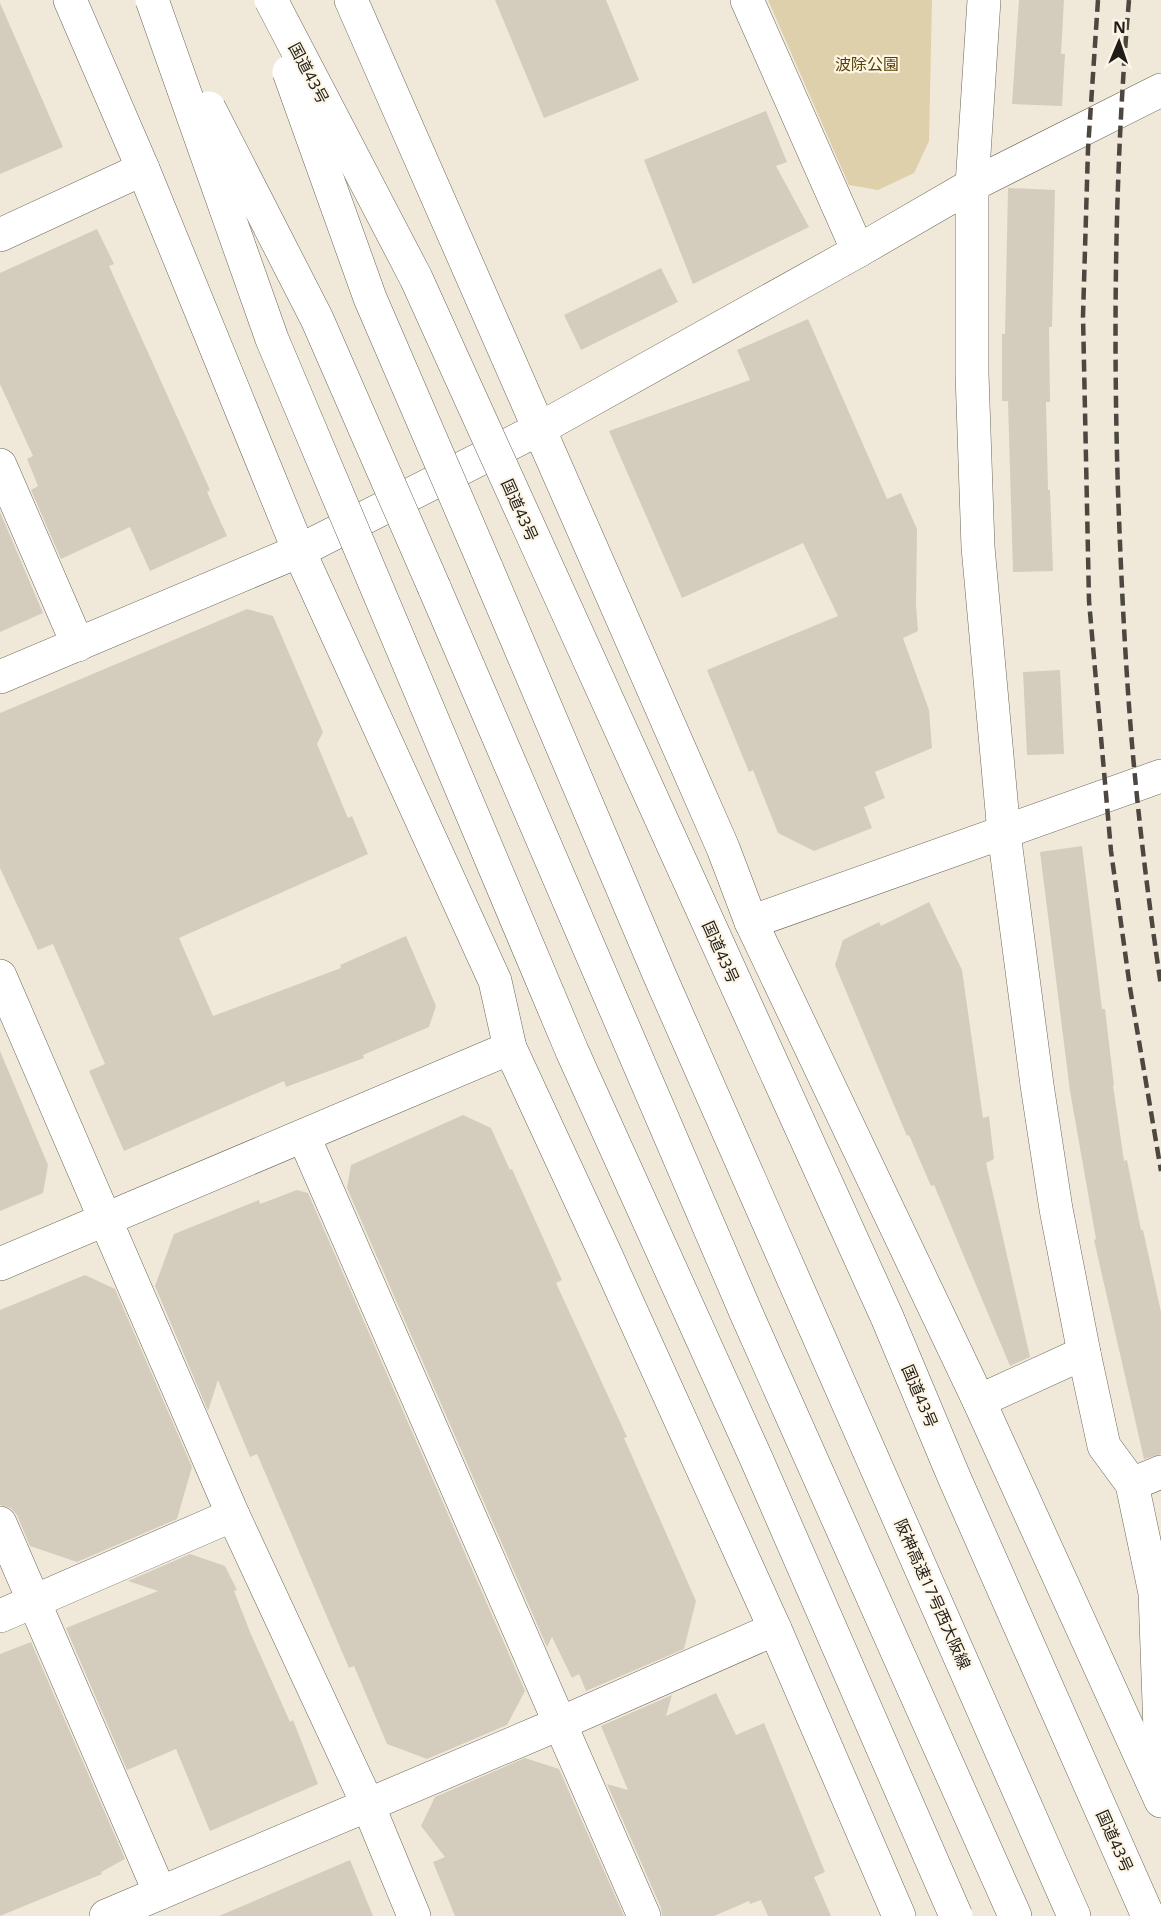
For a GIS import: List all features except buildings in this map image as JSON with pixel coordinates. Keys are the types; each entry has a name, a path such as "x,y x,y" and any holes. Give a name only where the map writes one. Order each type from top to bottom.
{"main road":[{"path":"70,0 144,169 299,551 495,981 510,1048 775,1629 899,1916"},
{"path":"152,0 317,319 747,1315 1015,1916"},
{"path":"152,0 276,350 572,1052 756,1458 956,1916"},
{"name":"阪神高速17号西大阪線","path":"263,0 370,298 659,974 1074,1916"},
{"name":"国道43号","path":"271,0 416,278 887,1317 954,1477 1148,1916"},
{"path":"351,0 719,838 751,922 979,1401 1161,1801"},
{"path":"747,0 858,251"},
{"path":"984,0 972,185 972,375 978,547 1004,833 1037,1085 1056,1209 1104,1446 1146,1478 1155,1593 1161,1758"},
{"path":"0,677 299,551 539,429 972,185 1161,90"},
{"path":"0,235 144,169"},
{"path":"0,465 78,645"},
{"path":"751,922 1161,776"},
{"path":"0,976 233,1515 368,1805 414,1916"},
{"path":"0,1264 510,1048"},
{"path":"304,1137 644,1916"},
{"path":"979,1401 1084,1353"},
{"path":"0,1616 233,1515"},
{"path":"0,1523 160,1893"},
{"path":"106,1916 561,1723 775,1629"}],"green space":[{"name":"波除公園","path":"768,0 932,0 929,141 914,173 878,190 849,185"}],"railway":[{"path":"1098,0 1088,149 1083,316 1089,601 1111,851 1130,988 1161,1171"},
{"path":"1129,0 1116,246 1118,491 1132,744 1161,986"}]}
